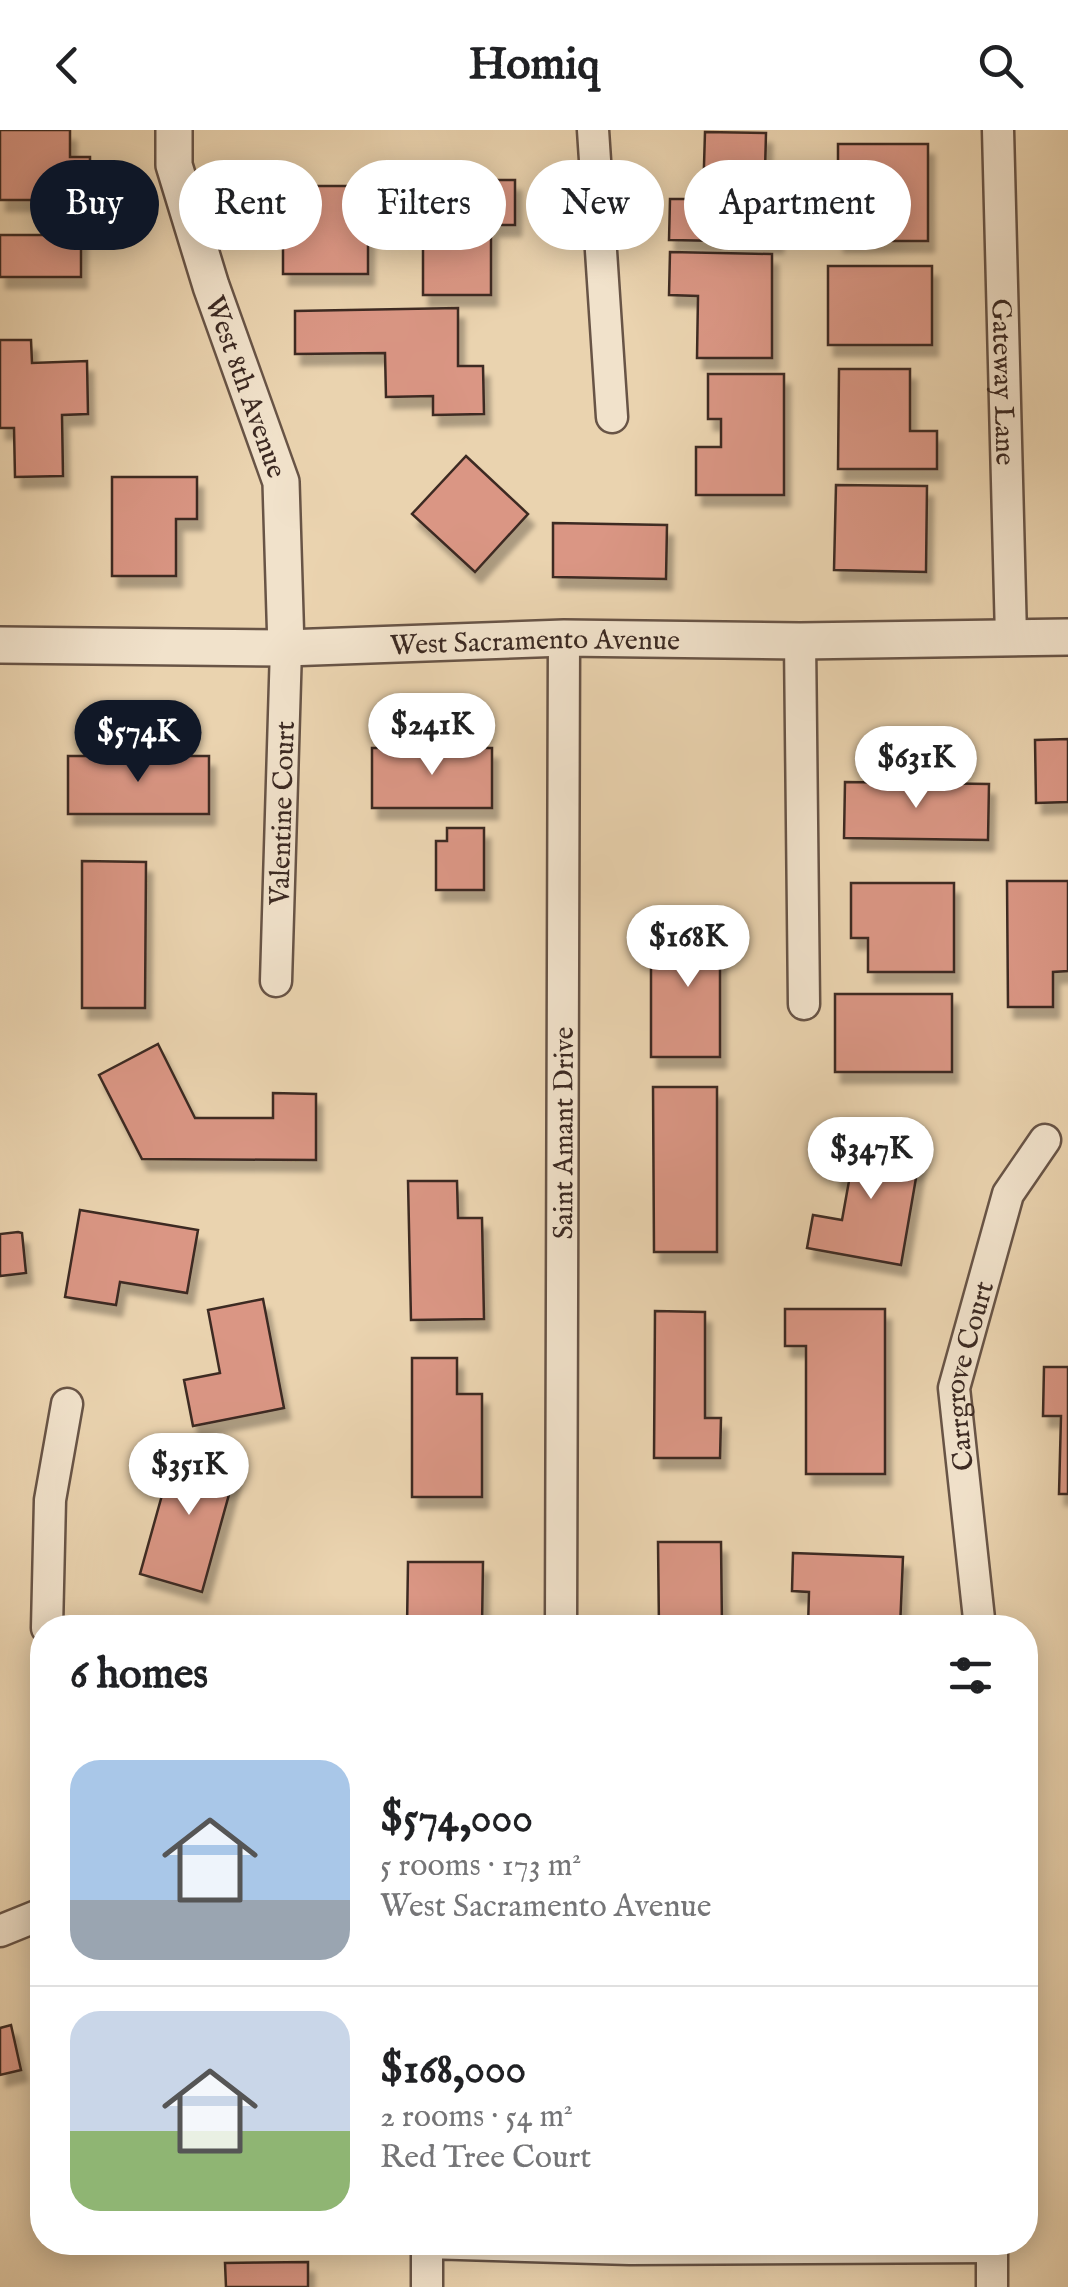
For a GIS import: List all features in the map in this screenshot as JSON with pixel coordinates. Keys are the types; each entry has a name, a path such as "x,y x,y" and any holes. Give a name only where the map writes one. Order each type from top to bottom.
{"street":[{"name":"West 8th Avenue","path":"174,130 174,166 211,286 281,482 286,648"},
{"path":"593,130 612,417"},
{"name":"Gateway Lane","path":"998,130 1010,636"},
{"name":"West Sacramento Avenue","path":"0,645 286,648 564,638 800,641 1068,636"},
{"name":"Saint Amant Drive","path":"561,1615 564,638"},
{"path":"800,641 804,1004"},
{"name":"Valentine Court","path":"276,981 286,648"},
{"name":"Carrgrove Court","path":"979,1615 954,1388 1008,1194 1045,1140"},
{"path":"47,1615 50,1500 67,1404"},
{"path":"0,1931 30,1919"},
{"path":"427,2255 427,2287"},
{"path":"992,2255 992,2287"}],"building":[{"path":"0,130 70,130 70,157 90,157 30,160 30,200 0,200"},
{"path":"705,132 766,133 765,160 704,160"},
{"path":"838,144 928,144 928,241 911,241 911,160 838,160"},
{"path":"506,180 515,180 515,225 506,225"},
{"path":"322,186 342,186 342,250 368,250 368,274 283,274 283,250 322,250"},
{"path":"670,199 684,199 684,240 669,240"},
{"path":"0,235 30,235 30,250 81,250 81,277 0,277"},
{"path":"423,250 491,250 491,295 423,295"},
{"path":"670,252 772,254 772,358 697,358 698,296 669,295"},
{"path":"828,266 932,266 932,345 828,345"},
{"path":"458,308 458,366 483,366 484,414 433,415 433,396 386,397 385,353 295,354 295,311"},
{"path":"0,340 31,340 32,363 87,361 88,414 62,415 63,476 15,477 14,428 0,428"},
{"path":"839,369 910,369 910,431 937,431 937,469 838,469"},
{"path":"708,374 784,374 784,495 696,495 696,447 721,447 721,419 708,419"},
{"path":"466,456 528,514 475,572 412,514"},
{"path":"112,477 197,477 197,519 176,519 176,576 112,576"},
{"path":"836,485 927,486 926,572 834,570"},
{"path":"553,523 667,525 666,579 553,577"},
{"path":"1068,739 1068,802 1036,803 1035,740"},
{"path":"372,748 492,748 492,808 372,808"},
{"path":"68,756 209,756 209,814 68,814"},
{"path":"845,782 989,784 988,840 844,838"},
{"path":"447,828 484,828 484,890 436,890 436,841 447,841"},
{"path":"82,861 146,862 145,1008 82,1008"},
{"path":"1007,881 1068,881 1068,971 1053,972 1053,1007 1008,1007"},
{"path":"851,883 954,883 954,972 868,972 868,938 851,938"},
{"path":"670,912 720,912 720,1057 651,1057 651,965 670,965"},
{"path":"835,994 952,994 952,1072 835,1072"},
{"path":"158,1044 195,1118 273,1118 273,1093 316,1094 316,1160 142,1159 99,1075"},
{"path":"653,1087 717,1087 717,1252 654,1252"},
{"path":"841,1136 921,1149 901,1265 807,1248 813,1215 842,1220 849,1181 834,1178"},
{"path":"408,1181 457,1181 458,1218 482,1218 484,1319 411,1320"},
{"path":"80,1210 198,1230 187,1293 120,1282 116,1305 65,1297"},
{"path":"22,1233 26,1273 0,1276 0,1234"},
{"path":"263,1299 284,1408 193,1426 184,1380 220,1373 208,1310"},
{"path":"785,1309 885,1309 885,1474 806,1474 806,1346 785,1346"},
{"path":"655,1311 705,1312 705,1418 721,1418 720,1458 654,1458"},
{"path":"412,1358 457,1358 457,1394 482,1394 482,1497 412,1497"},
{"path":"1044,1367 1068,1367 1068,1494 1059,1494 1061,1416 1043,1416"},
{"path":"176,1445 238,1462 202,1592 140,1574"},
{"path":"658,1542 721,1542 722,1615 659,1615"},
{"path":"793,1553 903,1557 901,1615 808,1615 809,1592 792,1591"},
{"path":"408,1562 483,1562 482,1615 407,1615"},
{"path":"11,2025 21,2070 0,2075 0,2028"},
{"path":"308,2262 308,2287 226,2287 225,2263"}]}
